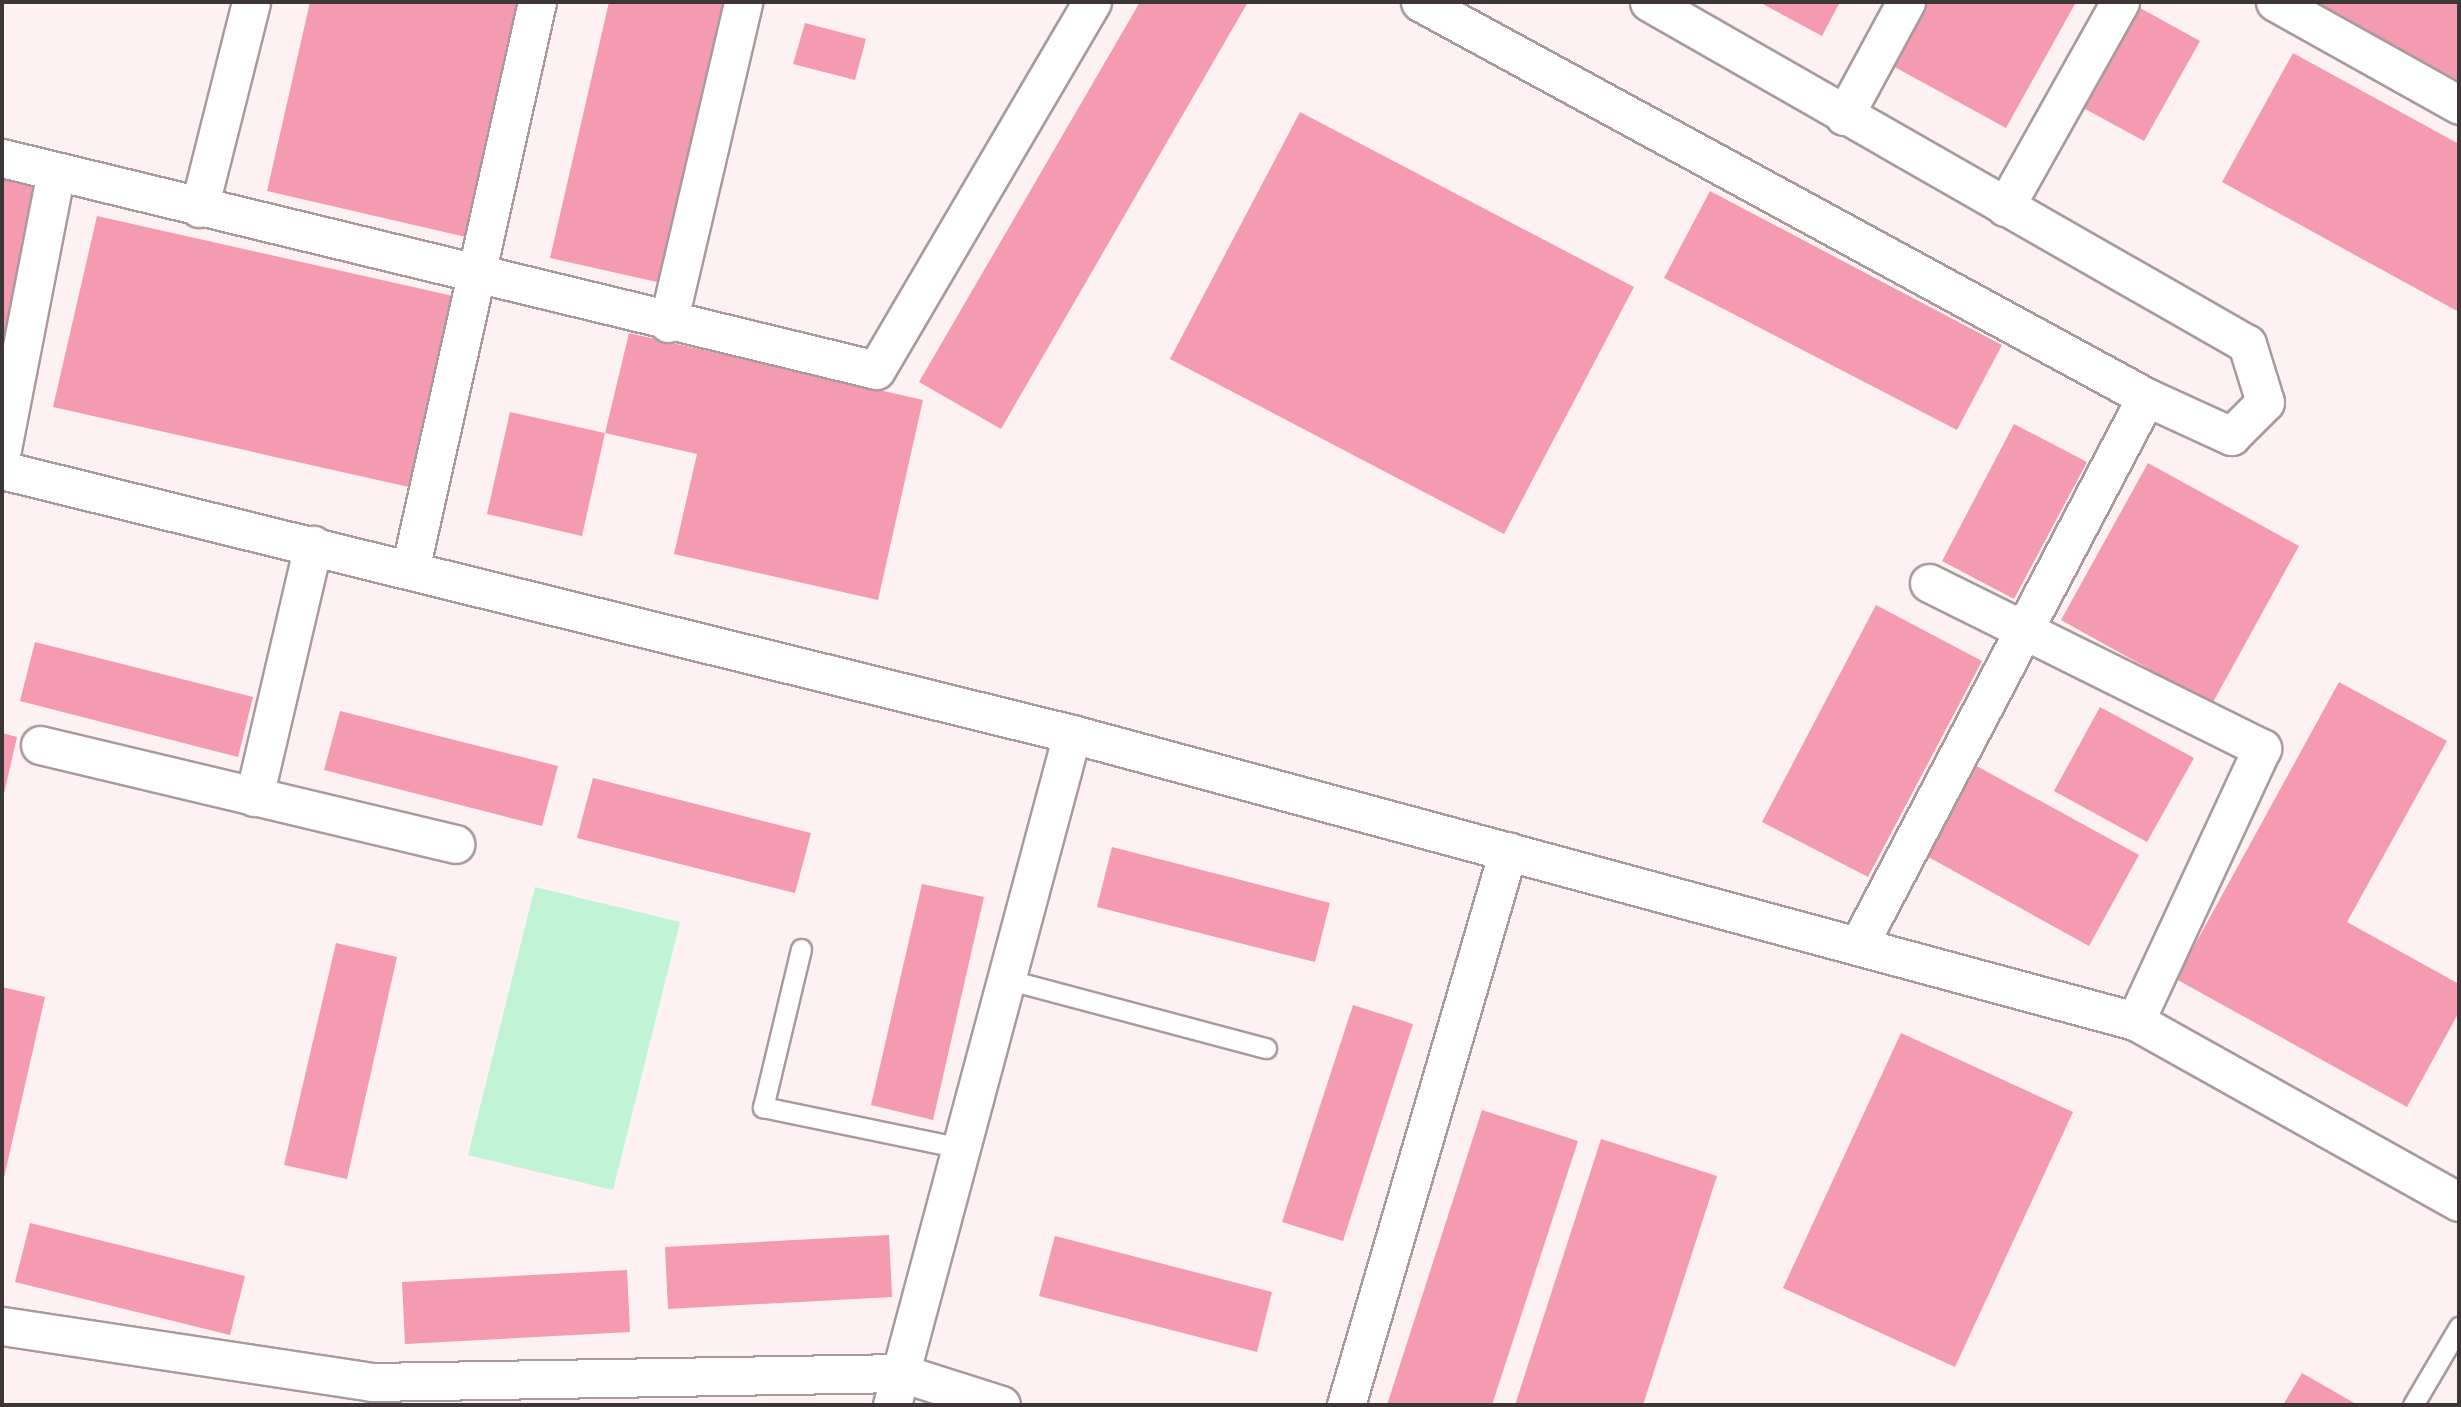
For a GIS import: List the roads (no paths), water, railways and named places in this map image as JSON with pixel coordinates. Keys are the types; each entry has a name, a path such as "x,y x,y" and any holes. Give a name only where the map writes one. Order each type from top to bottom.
{"street":[{"path":"199,208 251,2"},
{"path":"410,570 537,2"},
{"path":"668,323 743,2"},
{"path":"5,158 475,277 876,370 1092,2"},
{"path":"1420,2 2146,397 2231,436 2265,402 2247,344 1844,116 1649,2"},
{"path":"1844,116 1906,2"},
{"path":"2005,207 2120,2"},
{"path":"2275,2 2459,105"},
{"path":"2,449 56,172"},
{"path":"1858,946 2025,635 2146,397"},
{"path":"2,470 1072,734 2135,1021 2459,1202"},
{"path":"254,797 313,545"},
{"path":"1929,583 2025,635 2262,748 2135,1021"},
{"path":"897,1389 1072,734"},
{"path":"40,744 454,844"},
{"path":"1346,1405 1508,851"},
{"path":"2,1326 369,1394 897,1389 1001,1405"}],"lane":[{"path":"801,949 762,1107 961,1148"},
{"path":"1006,979 1266,1048"},
{"path":"2413,1405 2459,1327"}]}
